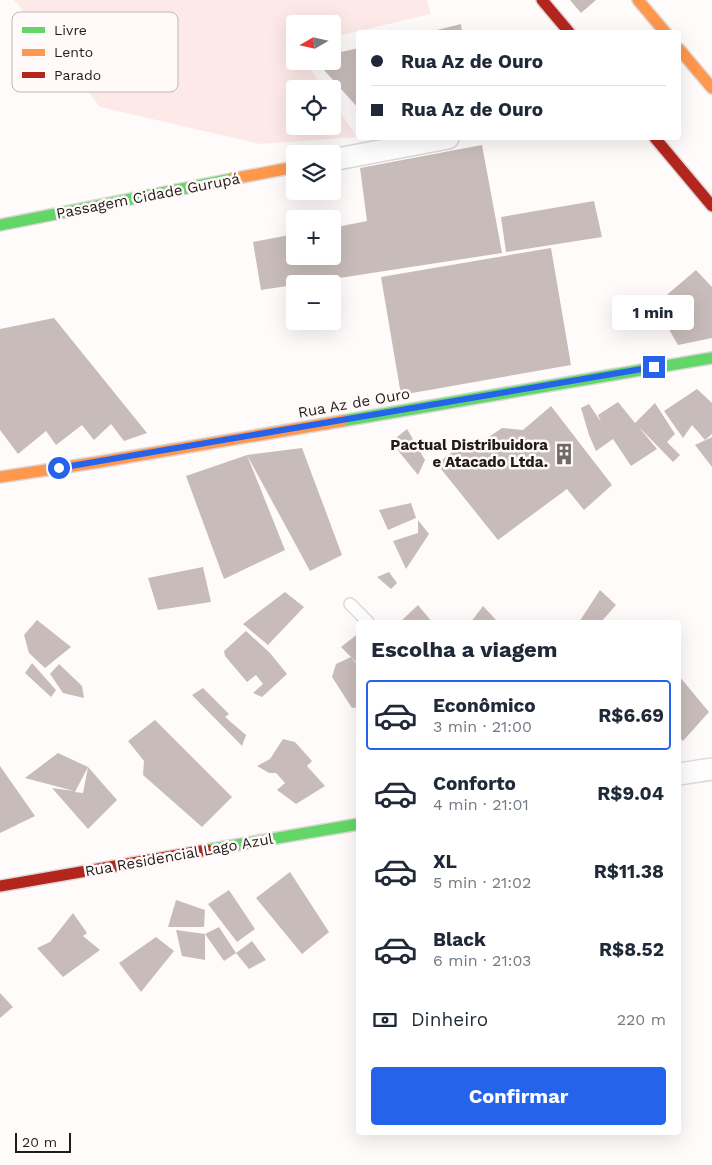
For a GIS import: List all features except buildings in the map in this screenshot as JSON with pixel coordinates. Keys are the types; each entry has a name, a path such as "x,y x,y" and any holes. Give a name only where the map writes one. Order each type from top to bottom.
{"main road":[{"path":"542,0 567,30"},
{"path":"638,0 663,30"},
{"path":"681,51 712,88"},
{"path":"657,140 712,206"},
{"name":"Passagem Cidade Gurupá","path":"0,225 286,169"},
{"name":"Rua Az de Ouro","path":"0,477 99,462 712,358"},
{"name":"Rua Residencial Lago Azul","path":"0,886 356,825"}],"street":[{"path":"341,158 437,140"},
{"path":"681,774 712,769"}],"lane":[{"path":"350,604 366,620"}],"shaded area":[{"path":"14,0 427,0 431,14 356,30 356,32 341,35 341,15 286,15 286,70 311,70 318,80 286,80 286,135 341,135 341,113 356,137 260,144 100,107 88,92 178,92 178,12 24,12"}],"traffic: fast":[{"path":"0,225 232,179"},
{"path":"342,421 712,358"},
{"path":"207,850 356,825"}],"traffic: slow":[{"path":"638,0 663,30"},
{"path":"681,51 712,88"},
{"path":"232,179 286,169"},
{"path":"0,477 342,421"}],"traffic: jam":[{"path":"542,0 567,30"},
{"path":"657,140 712,206"},
{"path":"0,886 207,850"}],"place":[{"name":"Pactual Distribuidora e Atacado Ltda.","path":"564,454"}],"route":[{"path":"59,468 654,367"}]}
